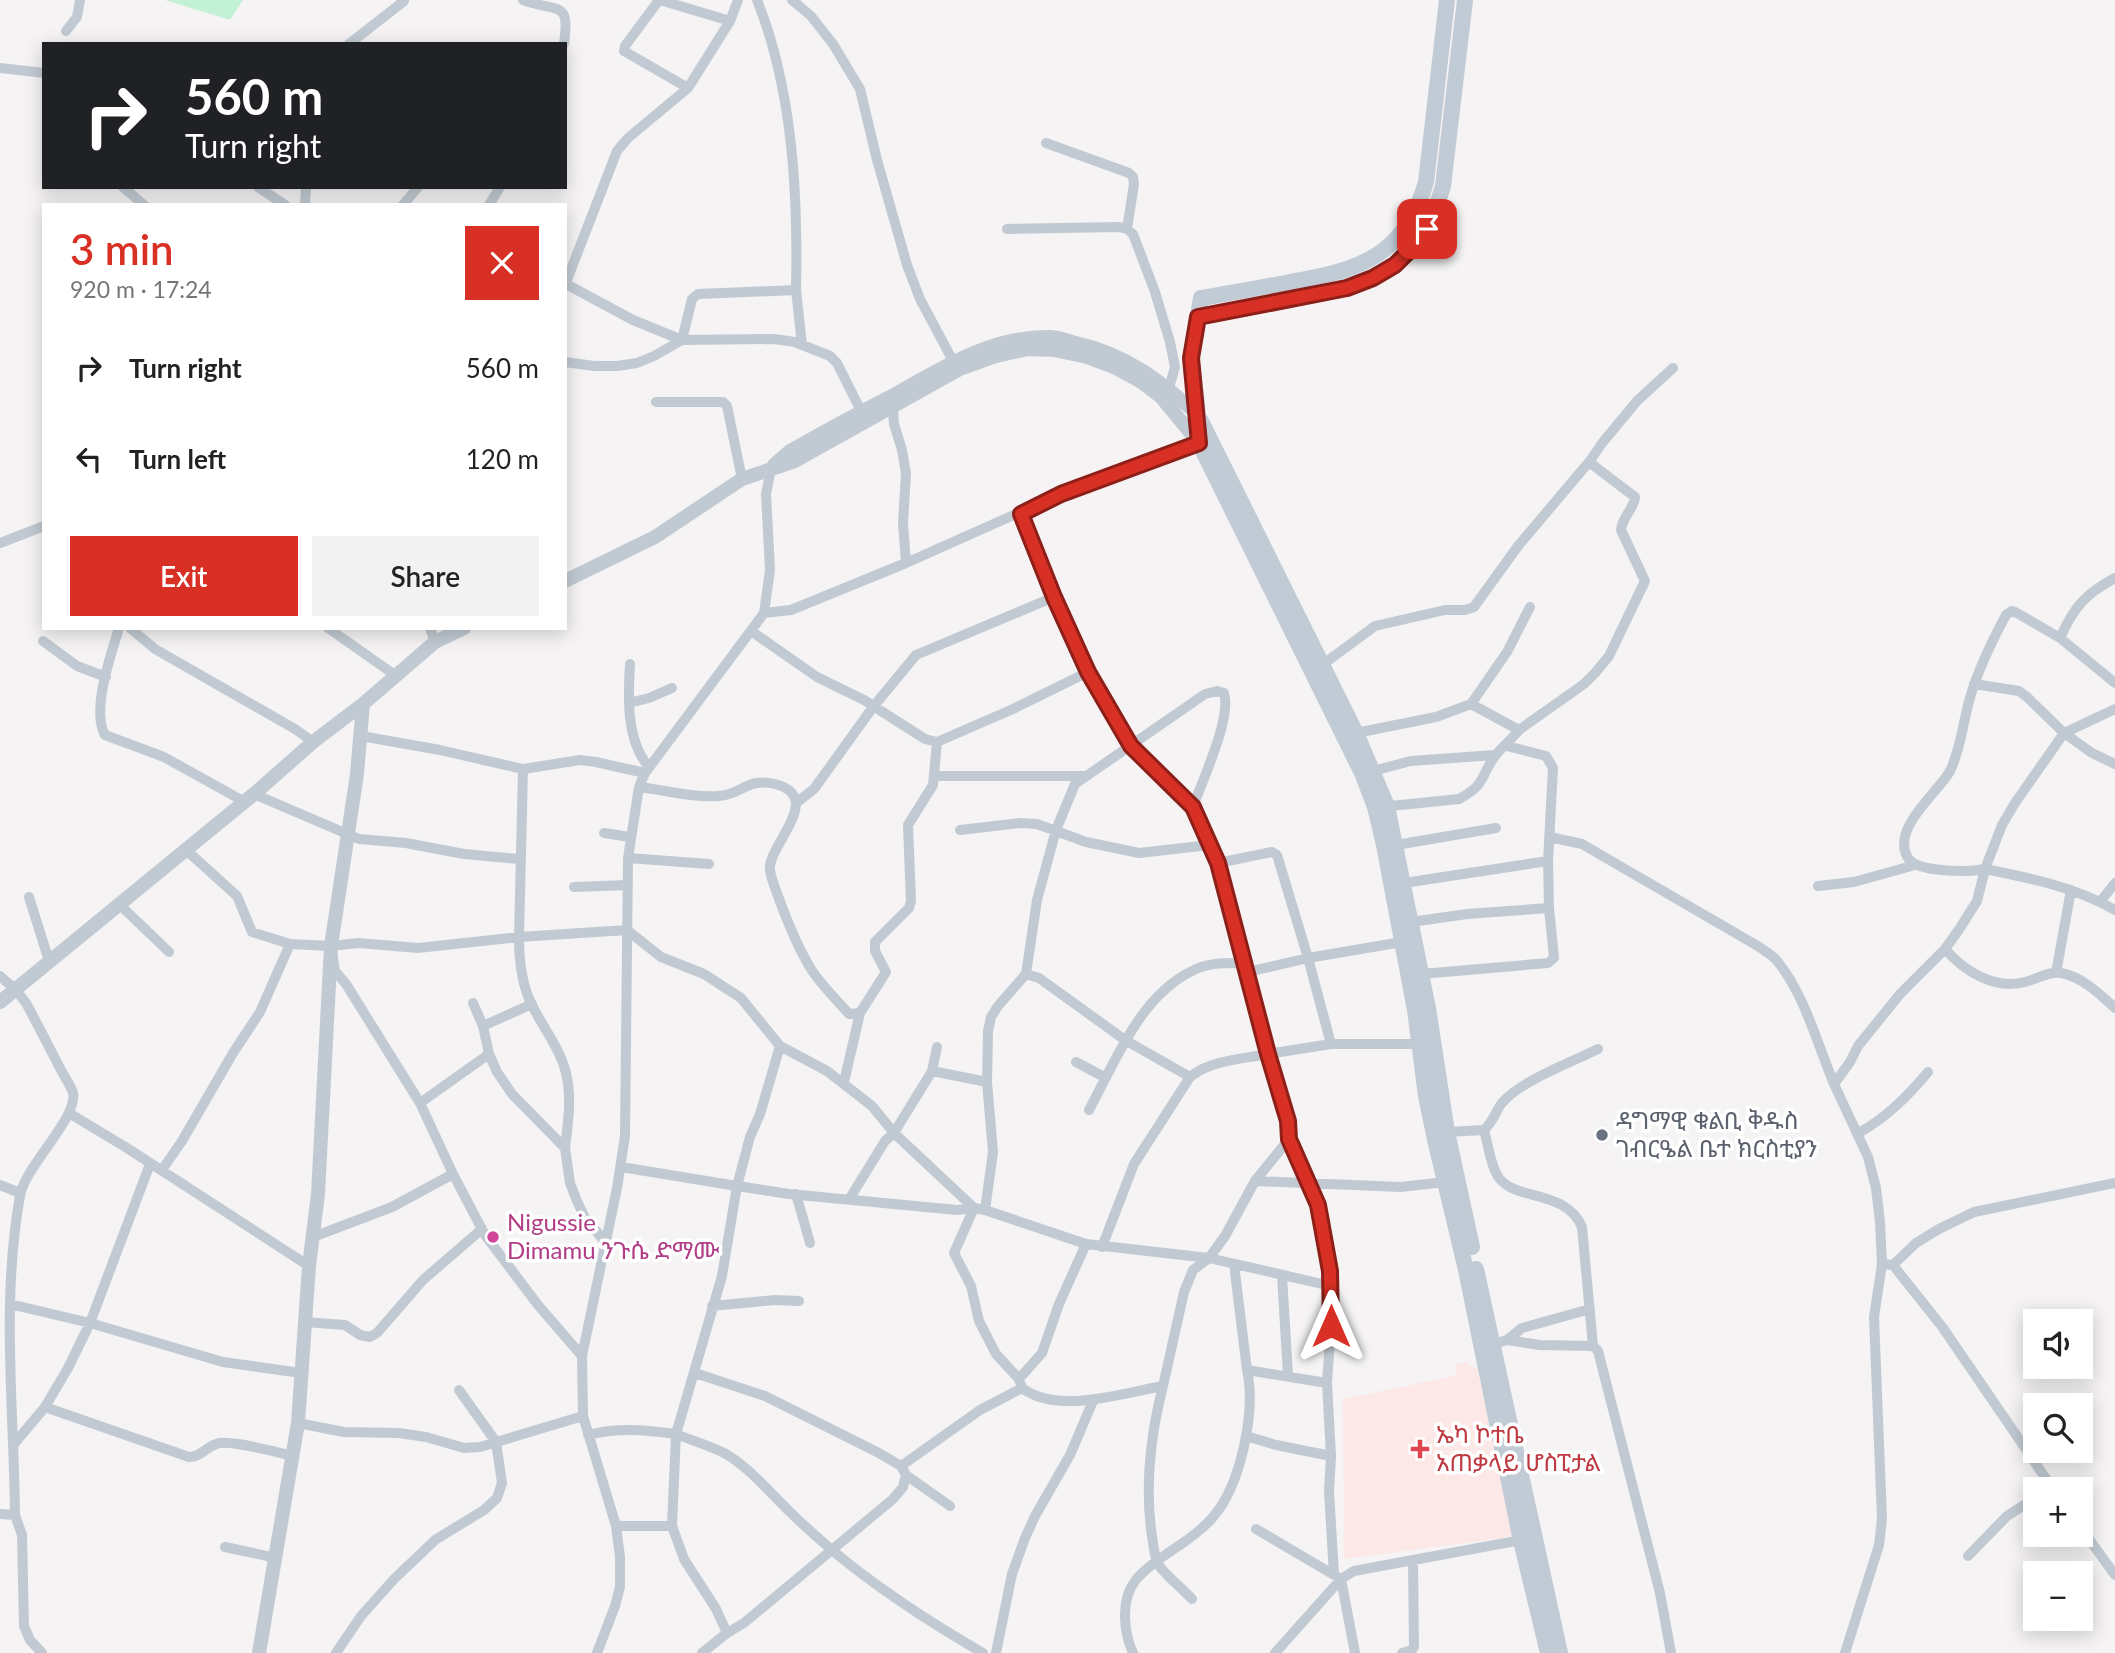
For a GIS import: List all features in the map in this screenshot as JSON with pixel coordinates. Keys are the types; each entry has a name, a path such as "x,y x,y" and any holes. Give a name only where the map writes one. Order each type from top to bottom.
{"main road":[{"path":"1447,0 1426,182 1420,204 1411,222 1399,238 1384,250 1365,262 1334,275 1200,298 1191,358 1199,443 1381,807 1396,845 1447,1132 1494,1344 1548,1653"},
{"path":"1198,317 1347,288 1373,278 1395,265 1413,247 1427,229 1443,186 1465,0"},
{"path":"1198,415 1373,771 1436,1144 1494,1344"},
{"path":"1527,1539 1560,1653"}],"street":[{"path":"66,31 77,17 80,0"},
{"path":"523,0 560,7 565,11 567,16 564,42"},
{"path":"688,88 624,51 625,46 659,0 730,21"},
{"path":"567,279 617,151 628,138 688,88 730,21 738,0"},
{"path":"757,0 765,19 783,94 794,168 797,218 796,290 802,345"},
{"path":"792,0 811,16 833,44 860,89 907,265 920,299 953,361"},
{"path":"352,42 404,1"},
{"path":"0,68 42,73"},
{"path":"1046,144 1129,173 1133,177 1127,229"},
{"path":"124,189 142,203"},
{"path":"261,189 282,203"},
{"path":"405,203 416,189"},
{"path":"1007,229 1103,227 1127,229 1133,234 1170,342 1175,367 1169,388"},
{"path":"567,285 633,320 682,340 774,339 802,345 830,356 837,363 861,411"},
{"path":"567,362 594,366 637,363 682,340 692,299 698,294 796,290"},
{"path":"567,581 655,537 742,479 795,461 893,408 942,373 953,361 984,348 1013,341 1051,337 1090,346 1122,357 1147,371 1198,415"},
{"path":"597,1653 611,1620 620,1587 620,1556 617,1526 583,1416 582,1356 625,1136 630,837 639,787 647,770 764,613 770,570 766,494 771,468 790,451 861,411 942,373 1028,349 1054,350 1087,358 1116,368 1140,381 1161,397 1199,443 1061,494 906,564 791,610 764,613"},
{"path":"1322,665 1375,626 1445,610 1474,607 1518,546 1637,401 1673,368"},
{"path":"656,402 723,402 727,406 742,479"},
{"path":"893,408 894,424 906,473 903,523 906,564"},
{"path":"1381,807 1459,799 1481,783 1495,755 1507,746 1519,730 1584,684 1609,656 1644,586 1644,576 1621,530 1635,496 1589,462"},
{"path":"1021,514 1088,672 1131,746 1193,807 1218,863 1288,1121 1289,1139 1318,1205 1331,1286 1327,1383 1332,1456 1329,1491 1337,1577 1355,1653"},
{"path":"0,543 42,527"},
{"path":"2060,638 2079,603 2098,587 2115,578"},
{"path":"860,1013 849,1014 812,971 788,924 770,870 774,853 791,824 796,803 814,789 873,707 916,655 1054,597"},
{"path":"1356,733 1436,717 1471,704 1507,652 1530,607"},
{"path":"1915,865 1908,858 1905,848 1906,834 1914,815 1949,772 1974,684 2006,615 2012,611 2017,612 2060,638 2115,684"},
{"path":"118,630 106,677 100,715 100,726 105,735 164,757 249,798 359,839 519,859"},
{"path":"132,630 155,649 313,742"},
{"path":"331,630 395,675"},
{"path":"0,1002 249,798 313,742 363,704 395,675 432,635 455,630"},
{"path":"751,631 817,677 864,700 925,740 936,742 1013,709 1088,672"},
{"path":"43,641 77,666 106,677"},
{"path":"630,664 629,703 632,724 647,770"},
{"path":"1974,684 2018,691 2064,733 2092,753 2115,764"},
{"path":"629,703 672,688"},
{"path":"1163,1386 1113,1394 1093,1401 1058,1400 1029,1393 996,1354 979,1321 971,1286 954,1253 979,1209 993,1152 987,1082 988,1031 992,1017 1026,974 1037,901 1056,830 1075,784 1205,694 1224,692 1226,701 1223,722 1193,807"},
{"path":"259,1653 298,1423 304,1322 320,1170 331,946 358,774 363,704"},
{"path":"1471,704 1519,730"},
{"path":"1834,1084 1858,1046 1900,994 1945,948 1977,901 1985,869 2002,825 2064,733 2115,709"},
{"path":"361,736 523,769 596,761 647,770"},
{"path":"844,1082 860,1013 886,972 875,951 875,942 909,908 911,901 908,825 929,793 935,776 936,742"},
{"path":"1421,974 1548,963 1554,958 1548,861 1553,768 1540,752 1507,746"},
{"path":"1373,771 1411,761 1495,755"},
{"path":"523,769 519,859 519,937 523,984 566,1071 569,1109 565,1148 570,1183 584,1216 605,1242"},
{"path":"935,776 1085,776"},
{"path":"639,787 717,797 754,783 764,783 786,788 796,803"},
{"path":"960,830 1020,823 1037,824 1086,842 1139,853 1210,845"},
{"path":"1396,845 1496,828"},
{"path":"604,833 630,837"},
{"path":"1550,837 1582,844 1616,862 1756,944 1776,959 1808,1018 1834,1084 1868,1157 1876,1188 1887,1265 1874,1317 1882,1519 1879,1545 1844,1653"},
{"path":"185,849 237,896 252,932 289,944 331,946 358,943 418,948 519,937 627,930 661,957 704,974 741,998 780,1046 844,1082 872,1106 894,1133 979,1209"},
{"path":"1218,863 1272,852 1278,855 1331,1044"},
{"path":"628,858 709,864"},
{"path":"1404,883 1548,861"},
{"path":"1818,886 1853,882 1915,865 1970,872 1985,869 2071,890 2115,910"},
{"path":"2100,902 2115,883"},
{"path":"574,887 628,885"},
{"path":"2056,973 2071,890"},
{"path":"29,897 50,961"},
{"path":"119,904 169,952"},
{"path":"1411,922 1467,914 1549,908"},
{"path":"1089,1110 1125,1040 1144,1012 1170,986 1192,970 1220,962 1246,968 1402,942"},
{"path":"162,1170 182,1142 260,1012 289,944"},
{"path":"331,946 335,971 346,984 420,1103 482,1229 538,1305 582,1356"},
{"path":"1945,948 1958,964 1998,984 2024,982 2056,973 2076,978 2115,1008"},
{"path":"1026,974 1039,978 1125,1040 1190,1077"},
{"path":"0,976 26,1003 73,1093 69,1113 38,1157 20,1192 6,1297 10,1402 15,1444 15,1515 22,1535 24,1626 30,1640 42,1653"},
{"path":"473,1003 497,1072 512,1094 565,1148"},
{"path":"483,1027 532,1004"},
{"path":"1102,1247 1134,1164 1190,1077 1200,1069 1331,1044 1419,1044"},
{"path":"727,1633 716,1609 684,1559 672,1525 676,1434 722,1276 737,1186 750,1137 760,1114 780,1046"},
{"path":"850,1198 932,1072 937,1047"},
{"path":"1447,1132 1484,1130 1494,1121 1502,1103 1525,1085 1598,1049"},
{"path":"420,1103 489,1055"},
{"path":"1076,1062 1106,1078"},
{"path":"932,1072 987,1082"},
{"path":"1857,1134 1895,1108 1928,1072"},
{"path":"69,1113 309,1266"},
{"path":"1484,1130 1496,1175 1511,1188 1561,1203 1578,1216 1582,1227 1593,1346 1602,1363 1660,1593 1671,1653"},
{"path":"1192,1599 1157,1563 1148,1492 1154,1423 1184,1292 1193,1270 1209,1258 1225,1236 1255,1181 1289,1139"},
{"path":"15,1444 45,1407 90,1323 150,1164"},
{"path":"621,1167 796,1194 957,1210 979,1209 1086,1244 1209,1258 1331,1286"},
{"path":"313,1237 392,1207 453,1174"},
{"path":"1255,1181 1400,1187 1446,1182"},
{"path":"1887,1265 1938,1229 1974,1212 2115,1183"},
{"path":"0,1185 20,1192"},
{"path":"796,1194 810,1243"},
{"path":"304,1322 345,1325 360,1335 369,1337 377,1333 423,1280 482,1229"},
{"path":"903,1470 980,1410 1021,1384 1042,1353 1059,1304 1086,1244"},
{"path":"1133,1653 1124,1621 1127,1600 1134,1582 1193,1537 1215,1516 1232,1483 1246,1436 1251,1409 1234,1264"},
{"path":"1887,1265 1943,1328 2043,1477"},
{"path":"1282,1276 1288,1375"},
{"path":"6,1297 223,1362 301,1373"},
{"path":"712,1306 775,1300 799,1301"},
{"path":"1494,1344 1522,1328 1590,1309"},
{"path":"1494,1344 1593,1346"},
{"path":"1247,1370 1327,1383"},
{"path":"695,1373 765,1396 903,1470 950,1506"},
{"path":"336,1653 360,1616 395,1578 435,1540 484,1510 497,1498 502,1483 496,1442 459,1390"},
{"path":"996,1653 1012,1574 1025,1538 1070,1455 1093,1401"},
{"path":"45,1407 189,1457 195,1457 212,1446 224,1443 293,1456"},
{"path":"298,1423 344,1432 399,1433 464,1447 480,1447 583,1416"},
{"path":"588,1435 608,1430 649,1430 676,1434 725,1453 757,1478 832,1550 882,1589 937,1626 984,1653"},
{"path":"1246,1436 1276,1446 1332,1456"},
{"path":"702,1653 744,1623 893,1499 903,1487 903,1470"},
{"path":"1968,1556 2007,1516 2023,1506"},
{"path":"0,1514 15,1515"},
{"path":"617,1526 672,1525"},
{"path":"1256,1529 1337,1577"},
{"path":"1275,1653 1337,1577 1527,1539"},
{"path":"2093,1545 2115,1575"},
{"path":"225,1547 276,1558"},
{"path":"1402,1653 1414,1647 1413,1560"}],"shaded area":[{"name":"ኤካ ኮተቤ አጠቃላይ ሆስፒታል","path":"1467,1362 1469,1366 1477,1368 1515,1534 1344,1559 1343,1399 1455,1376 1457,1363"}],"green space":[{"path":"165,0 243,0 230,20"}],"place":[{"name":"ዳግማዊ ቁልቢ ቅዱስ ገብርዔል ቤተ ክርስቲያን","path":"1602,1135"},
{"name":"Nigussie Dimamu ንጉሴ ድማሙ","path":"493,1237"},
{"name":"ኤካ ኮተቤ አጠቃላይ ሆስፒታል","path":"1420,1449"}],"route":[{"path":"1331,1326 1330,1271 1318,1205 1289,1139 1288,1121 1218,863 1193,807 1131,746 1088,672 1021,514 1061,494 1199,443 1191,358 1198,317 1347,288 1373,278 1395,265 1427,229"}]}
